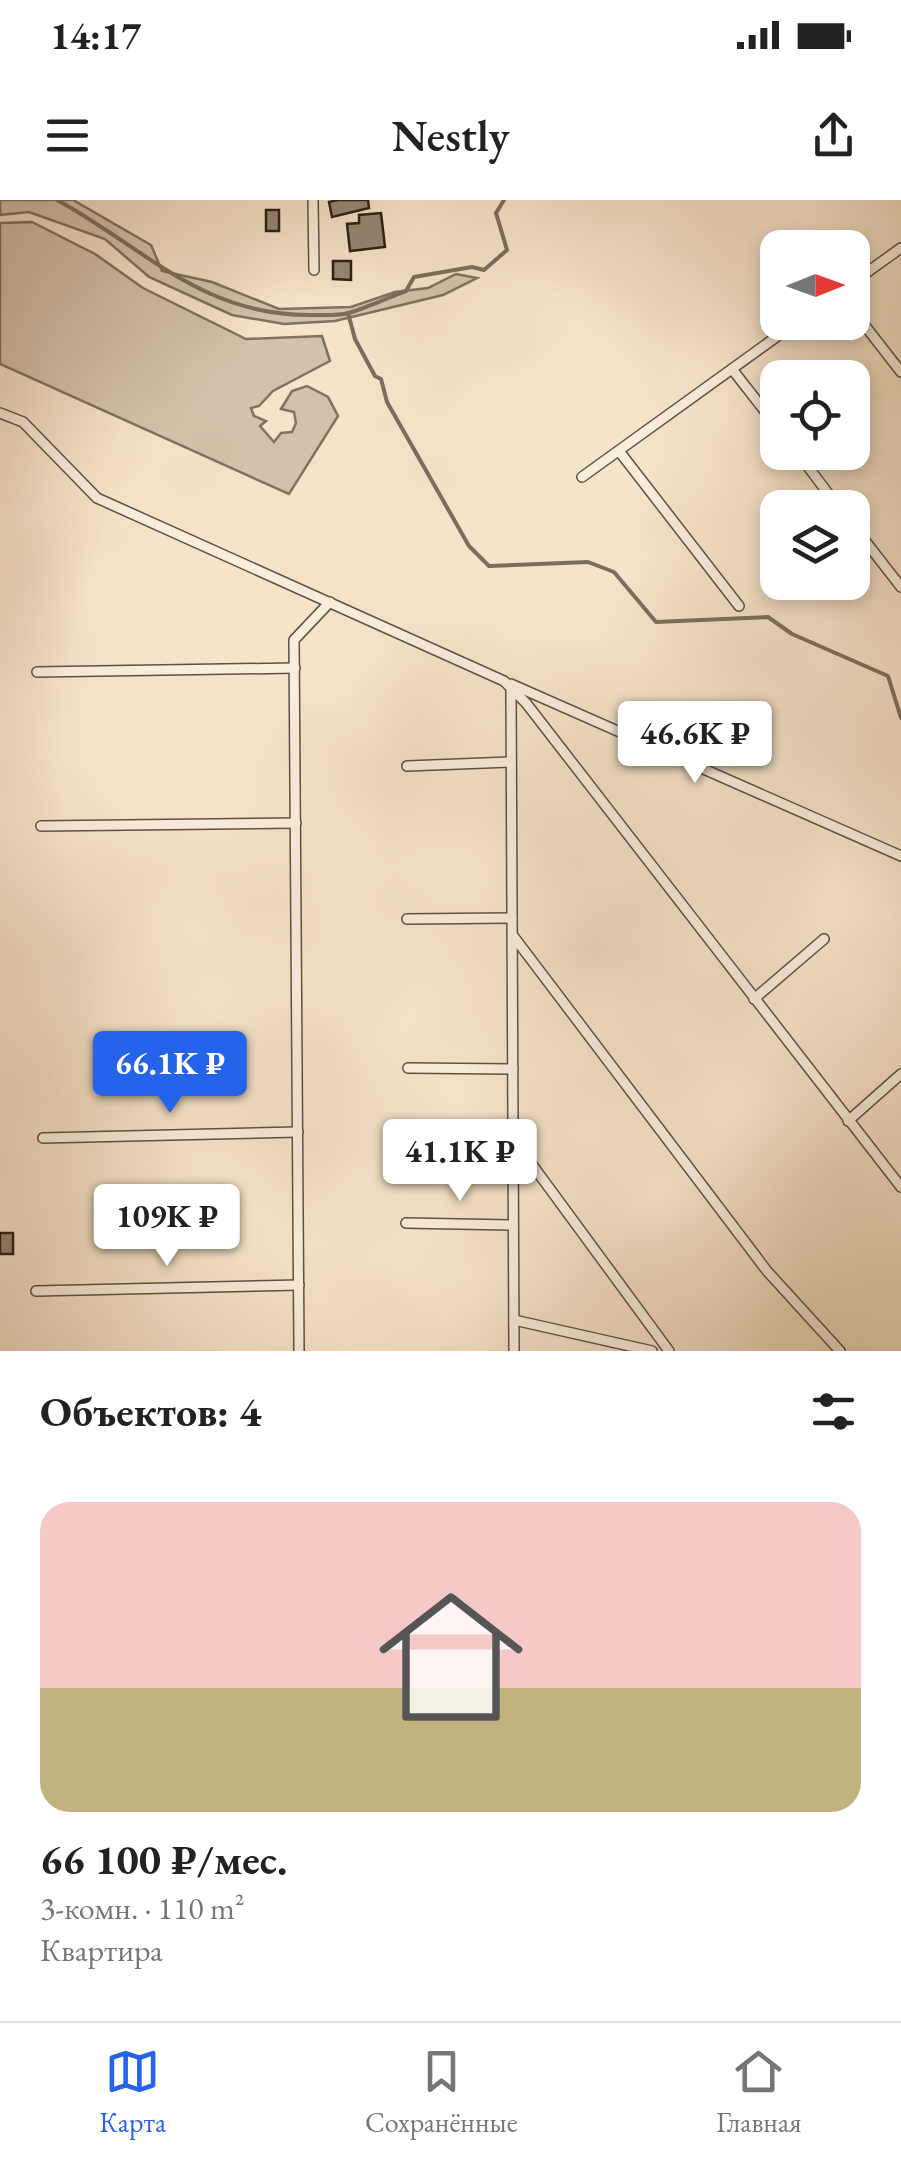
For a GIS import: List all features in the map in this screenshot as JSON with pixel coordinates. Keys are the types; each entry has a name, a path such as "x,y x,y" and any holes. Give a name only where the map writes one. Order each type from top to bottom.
{"street":[{"path":"314,200 314,270"},
{"path":"870,270 901,248"},
{"path":"870,332 901,372"},
{"path":"582,477 773,340"},
{"path":"732,369 760,405"},
{"path":"0,413 23,422 98,498 901,856"},
{"path":"619,451 739,606"},
{"path":"811,470 826,490"},
{"path":"870,547 901,587"},
{"path":"299,1351 294,640 330,602"},
{"path":"37,672 294,668"},
{"path":"508,684 514,1351"},
{"path":"508,684 901,1186"},
{"path":"407,766 511,762"},
{"path":"41,826 296,823"},
{"path":"406,918 512,918"},
{"path":"512,935 767,1271 840,1351"},
{"path":"754,999 824,940"},
{"path":"408,1068 512,1069"},
{"path":"848,1121 901,1074"},
{"path":"43,1138 298,1132"},
{"path":"513,1138 669,1351"},
{"path":"406,1223 513,1224"},
{"path":"36,1290 299,1285"},
{"path":"514,1320 652,1351"}],"shaded area":[{"path":"0,200 73,200 151,245 162,271 212,282 279,309 351,307 395,292 428,288 456,274 477,278 443,295 335,321 284,324 232,315 149,277 105,239 29,212 0,215"},
{"path":"32,222 95,254 143,288 246,339 322,336 330,361 273,391 259,406 251,408 254,416 266,421 260,426 274,442 281,433 292,432 296,423 294,412 281,409 292,391 307,386 328,397 338,416 289,494 0,364 0,223"}],"building":[{"path":"368,200 369,208 332,217 329,202"},
{"path":"266,210 279,210 279,231 266,231"},
{"path":"381,213 385,247 350,251 347,224 359,223 359,215"},
{"path":"333,261 351,261 351,280 333,279"},
{"path":"0,1233 13,1233 13,1254 0,1254"}],"waterway":[{"path":"57,200 206,292 272,312 325,315 349,313 406,291 414,277 472,267 484,270 507,250 496,213 504,200"},
{"path":"348,313 355,339 375,376 381,379 387,402 469,546 489,566 588,562 614,572 656,622 768,617 792,634 888,676 901,718"}]}
